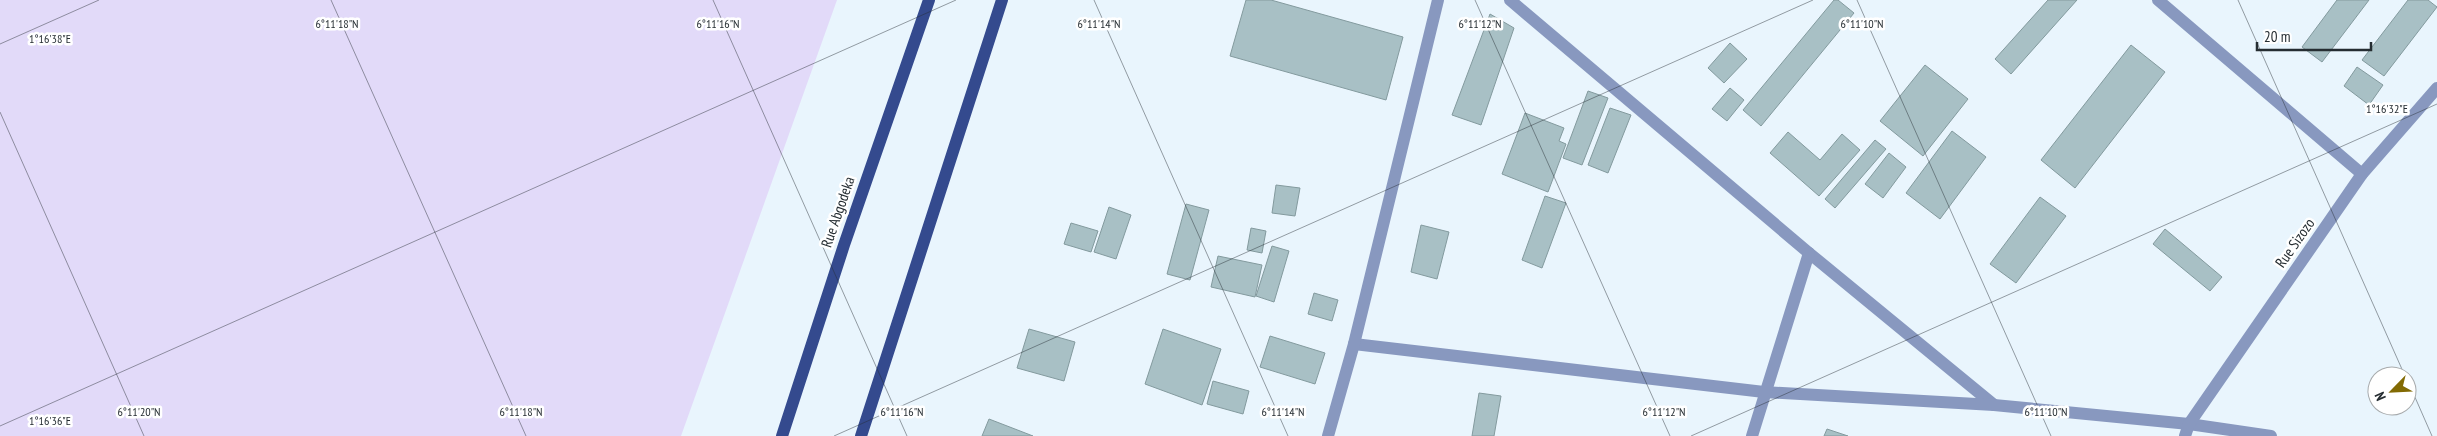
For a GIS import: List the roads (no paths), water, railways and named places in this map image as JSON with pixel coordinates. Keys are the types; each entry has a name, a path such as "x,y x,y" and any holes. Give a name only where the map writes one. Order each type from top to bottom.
{"main road":[{"name":"Rue Abgodeka","path":"782,436 844,245 930,0"},
{"path":"861,436 1002,0"}],"street":[{"path":"1328,436 1354,344 1438,0"},
{"path":"1510,0 1809,253 1994,405"},
{"path":"2158,0 2362,174"},
{"name":"Rue Sizozo","path":"2187,430 2362,174 2437,88"},
{"path":"1752,436 1764,392 1809,253"},
{"path":"1354,344 1764,392 1994,405 2187,430 2271,436"}]}
